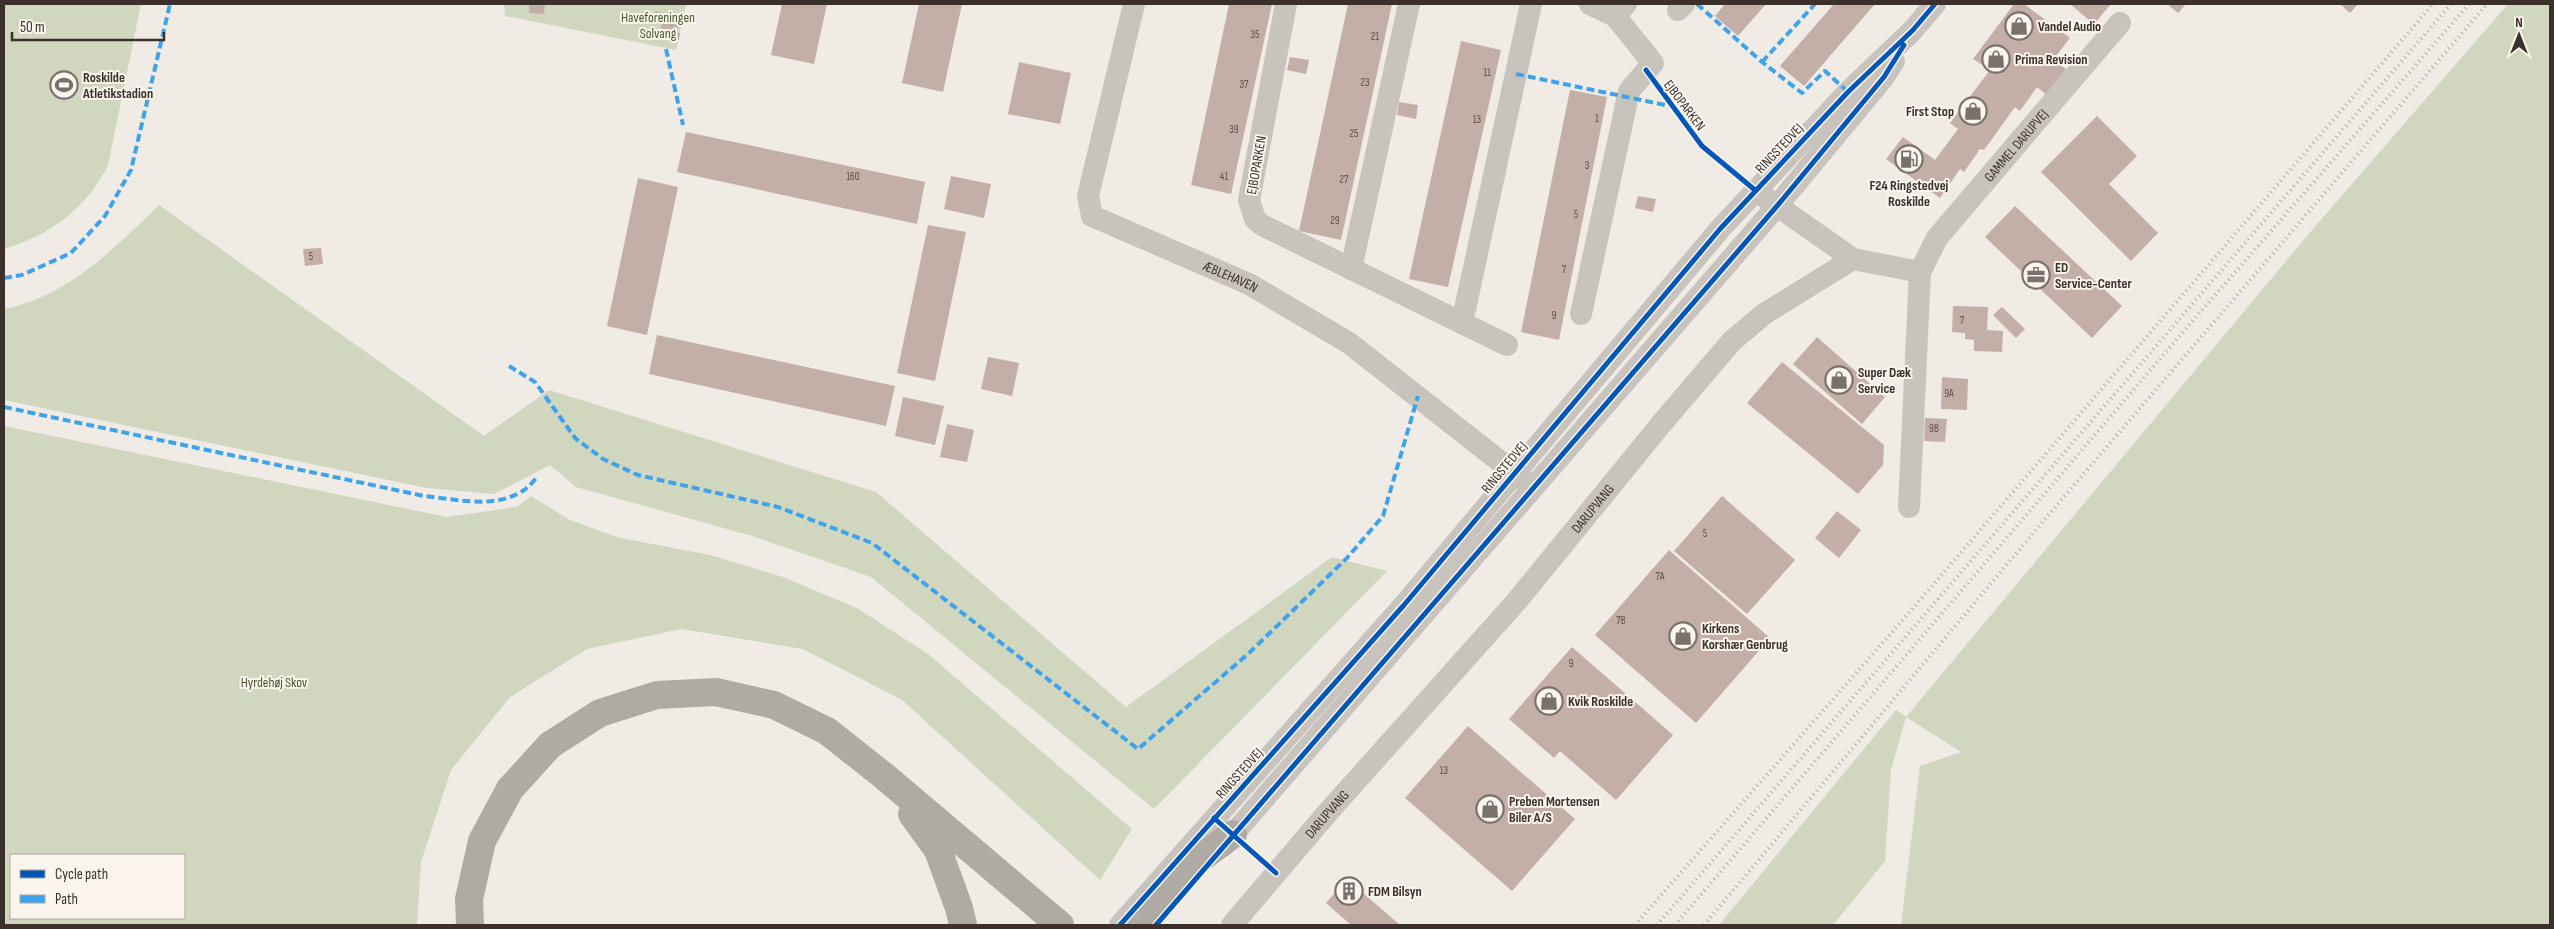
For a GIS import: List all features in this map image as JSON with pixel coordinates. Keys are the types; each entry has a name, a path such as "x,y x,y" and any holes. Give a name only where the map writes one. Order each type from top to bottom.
{"highway":[{"path":"470,925 469,899 482,841 510,789 550,745 600,714 657,696 716,692 774,705 827,731 884,776 1060,925"},
{"path":"884,776 938,850 959,908 963,925"},
{"path":"1141,925 1197,861 1232,834"}],"street":[{"name":"ÆBLEHAVEN","path":"1134,4 1088,196 1092,216 1249,284 1350,343 1532,488"},
{"name":"EJBOPARKEN","path":"1286,4 1249,200 1255,219 1260,224 1508,345"},
{"path":"1351,269 1410,4"},
{"path":"1462,323 1531,4"},
{"path":"1581,314 1629,91 1653,63 1620,10 1590,4"},
{"name":"RINGSTEDVEJ","path":"1120,925 1404,605 1514,472 1755,190 1848,92 1913,30 1936,4"},
{"name":"GAMMEL DARUPVEJ","path":"1909,508 1920,272 1937,238 2120,23"},
{"name":"RINGSTEDVEJ","path":"1156,925 1232,834 1777,206 1884,77 1913,30"},
{"path":"1755,190 1853,260 1920,272"},
{"name":"DARUPVANG","path":"1232,925 1329,811 1516,602 1662,423 1732,341 1764,314 1853,260"}],"green space":[{"name":"Roskilde Atletikstadion","path":"4,4 141,4 108,165 89,195 65,218 37,236 4,249"},
{"name":"Haveforeningen Solvang","path":"504,4 686,4 676,50 505,16"},
{"path":"2508,4 2550,4 2550,925 1901,925 1920,766 1961,752 1906,717 2312,230"},
{"path":"159,205 484,436 549,390 876,492 1126,707 1332,557 1387,571 1154,809 871,577 749,535 576,487 550,465 494,494 427,488 4,400 4,309 27,303 49,294 89,269"},
{"name":"Hyrdehøj Skov","path":"4,426 447,517 517,507 531,496 568,519 616,537 710,555 783,577 857,608 928,654 1132,829 1100,880 902,700 803,649 681,629 587,649 510,697 451,770 421,862 417,925 4,925"},
{"path":"1896,710 1906,717 1891,770 1885,861 1833,925 1719,925"}],"building":[{"path":"529,4 545,4 544,14 529,13"},
{"path":"782,4 827,4 814,64 771,55"},
{"path":"919,4 962,4 943,92 902,83"},
{"path":"1229,4 1272,4 1231,194 1191,185"},
{"path":"1348,4 1392,4 1341,240 1299,231"},
{"path":"1725,4 1766,4 1738,36 1715,16"},
{"path":"1834,4 1875,4 1804,86 1780,66"},
{"path":"2014,4 2024,4 2070,38 2053,60 2066,69 2047,95 2037,87 2020,111 2015,107 1984,150 1980,149 1964,172 1960,169 1940,198 1886,159 1903,137 1935,160 1958,129 1950,123 1990,70 1973,59"},
{"path":"2070,4 2111,4 2094,24"},
{"path":"2167,4 2186,4 2178,13"},
{"path":"2340,4 2358,4 2350,13"},
{"path":"655,11 680,16 677,32 680,33 679,40 660,36 662,23 653,21"},
{"path":"1461,41 1501,50 1448,287 1409,279"},
{"path":"1290,57 1309,60 1306,74 1287,70"},
{"path":"1019,62 1071,73 1060,124 1008,114"},
{"path":"1570,90 1607,97 1559,340 1521,332"},
{"path":"1399,102 1418,105 1416,119 1397,115"},
{"path":"2097,116 2137,156 2109,184 2158,233 2131,261 2041,172"},
{"path":"686,132 925,182 917,224 677,172"},
{"path":"951,176 991,184 984,218 944,209"},
{"path":"638,178 678,187 647,335 607,326"},
{"path":"1638,196 1656,199 1653,212 1635,208"},
{"path":"2015,206 2122,306 2092,338 1985,237"},
{"path":"928,225 966,232 935,381 897,373"},
{"path":"321,248 323,264 305,266 303,249"},
{"path":"1953,306 1988,307 1987,330 2003,331 2002,352 1974,351 1974,340 1965,339 1965,333 1952,332"},
{"path":"2002,307 2025,329 2016,338 1993,315"},
{"path":"657,335 895,386 886,426 649,374"},
{"name":"Super Dæk Service","path":"1817,337 1885,397 1862,424 1793,364"},
{"path":"988,357 1019,363 1012,396 981,389"},
{"path":"1782,362 1884,445 1883,465 1858,494 1747,403"},
{"path":"1942,377 1968,379 1967,410 1941,409"},
{"path":"903,397 944,406 935,445 895,436"},
{"path":"1925,418 1947,419 1945,442 1924,441"},
{"path":"947,424 974,430 967,462 940,457"},
{"name":"Kirkens Korshær Genbrug","path":"1722,496 1795,560 1747,614 1674,551"},
{"path":"1837,511 1861,530 1839,558 1815,538"},
{"name":"Kirkens Korshær Genbrug","path":"1669,550 1770,638 1696,723 1595,635"},
{"path":"1572,647 1673,735 1616,800 1560,751 1554,758 1509,719"},
{"name":"Preben Mortensen Biler A/S","path":"1468,726 1575,819 1512,891 1405,798"},
{"name":"FDM Bilsyn","path":"1347,879 1400,925 1351,925 1326,903"}],"railway":[{"path":"1635,925 1914,607 2433,4"},
{"path":"1657,925 2451,4"},
{"path":"1675,925 2183,332 2469,4"},
{"path":"1704,925 2051,512 2487,4"}],"marked path":[{"path":"4,278 22,275 71,253 105,216 131,170 170,4"},
{"path":"1697,4 1762,62 1802,93 1825,71 1848,92"},
{"path":"1762,62 1815,4"},
{"path":"666,49 683,125"},
{"path":"1516,74 1670,106"},
{"path":"509,366 535,382 575,438 603,459 638,475 778,507 872,543 1138,749 1248,654 1347,558 1383,516 1418,396"},
{"path":"4,407 424,496 461,501 486,502 510,497 523,491 538,476"}],"cycle path":[{"path":"1120,925 1404,605 1720,229 1848,92 1913,30 1935,4"},
{"path":"1156,925 1777,206 1884,77 1904,45"},
{"path":"1646,70 1702,146 1755,190"},
{"path":"1214,818 1276,873"}],"place":[{"name":"Vandel Audio","path":"2019,26"},
{"name":"Prima Revision","path":"1996,59"},
{"name":"Roskilde Atletikstadion","path":"64,85"},
{"name":"First Stop","path":"1973,111"},
{"name":"F24 Ringstedvej Roskilde","path":"1909,159"},
{"name":"ED Service-Center","path":"2036,275"},
{"name":"Super Dæk Service","path":"1839,380"},
{"name":"Kirkens Korshær Genbrug","path":"1683,636"},
{"name":"Kvik Roskilde","path":"1549,701"},
{"name":"Preben Mortensen Biler A/S","path":"1490,809"},
{"name":"FDM Bilsyn","path":"1349,891"}]}
